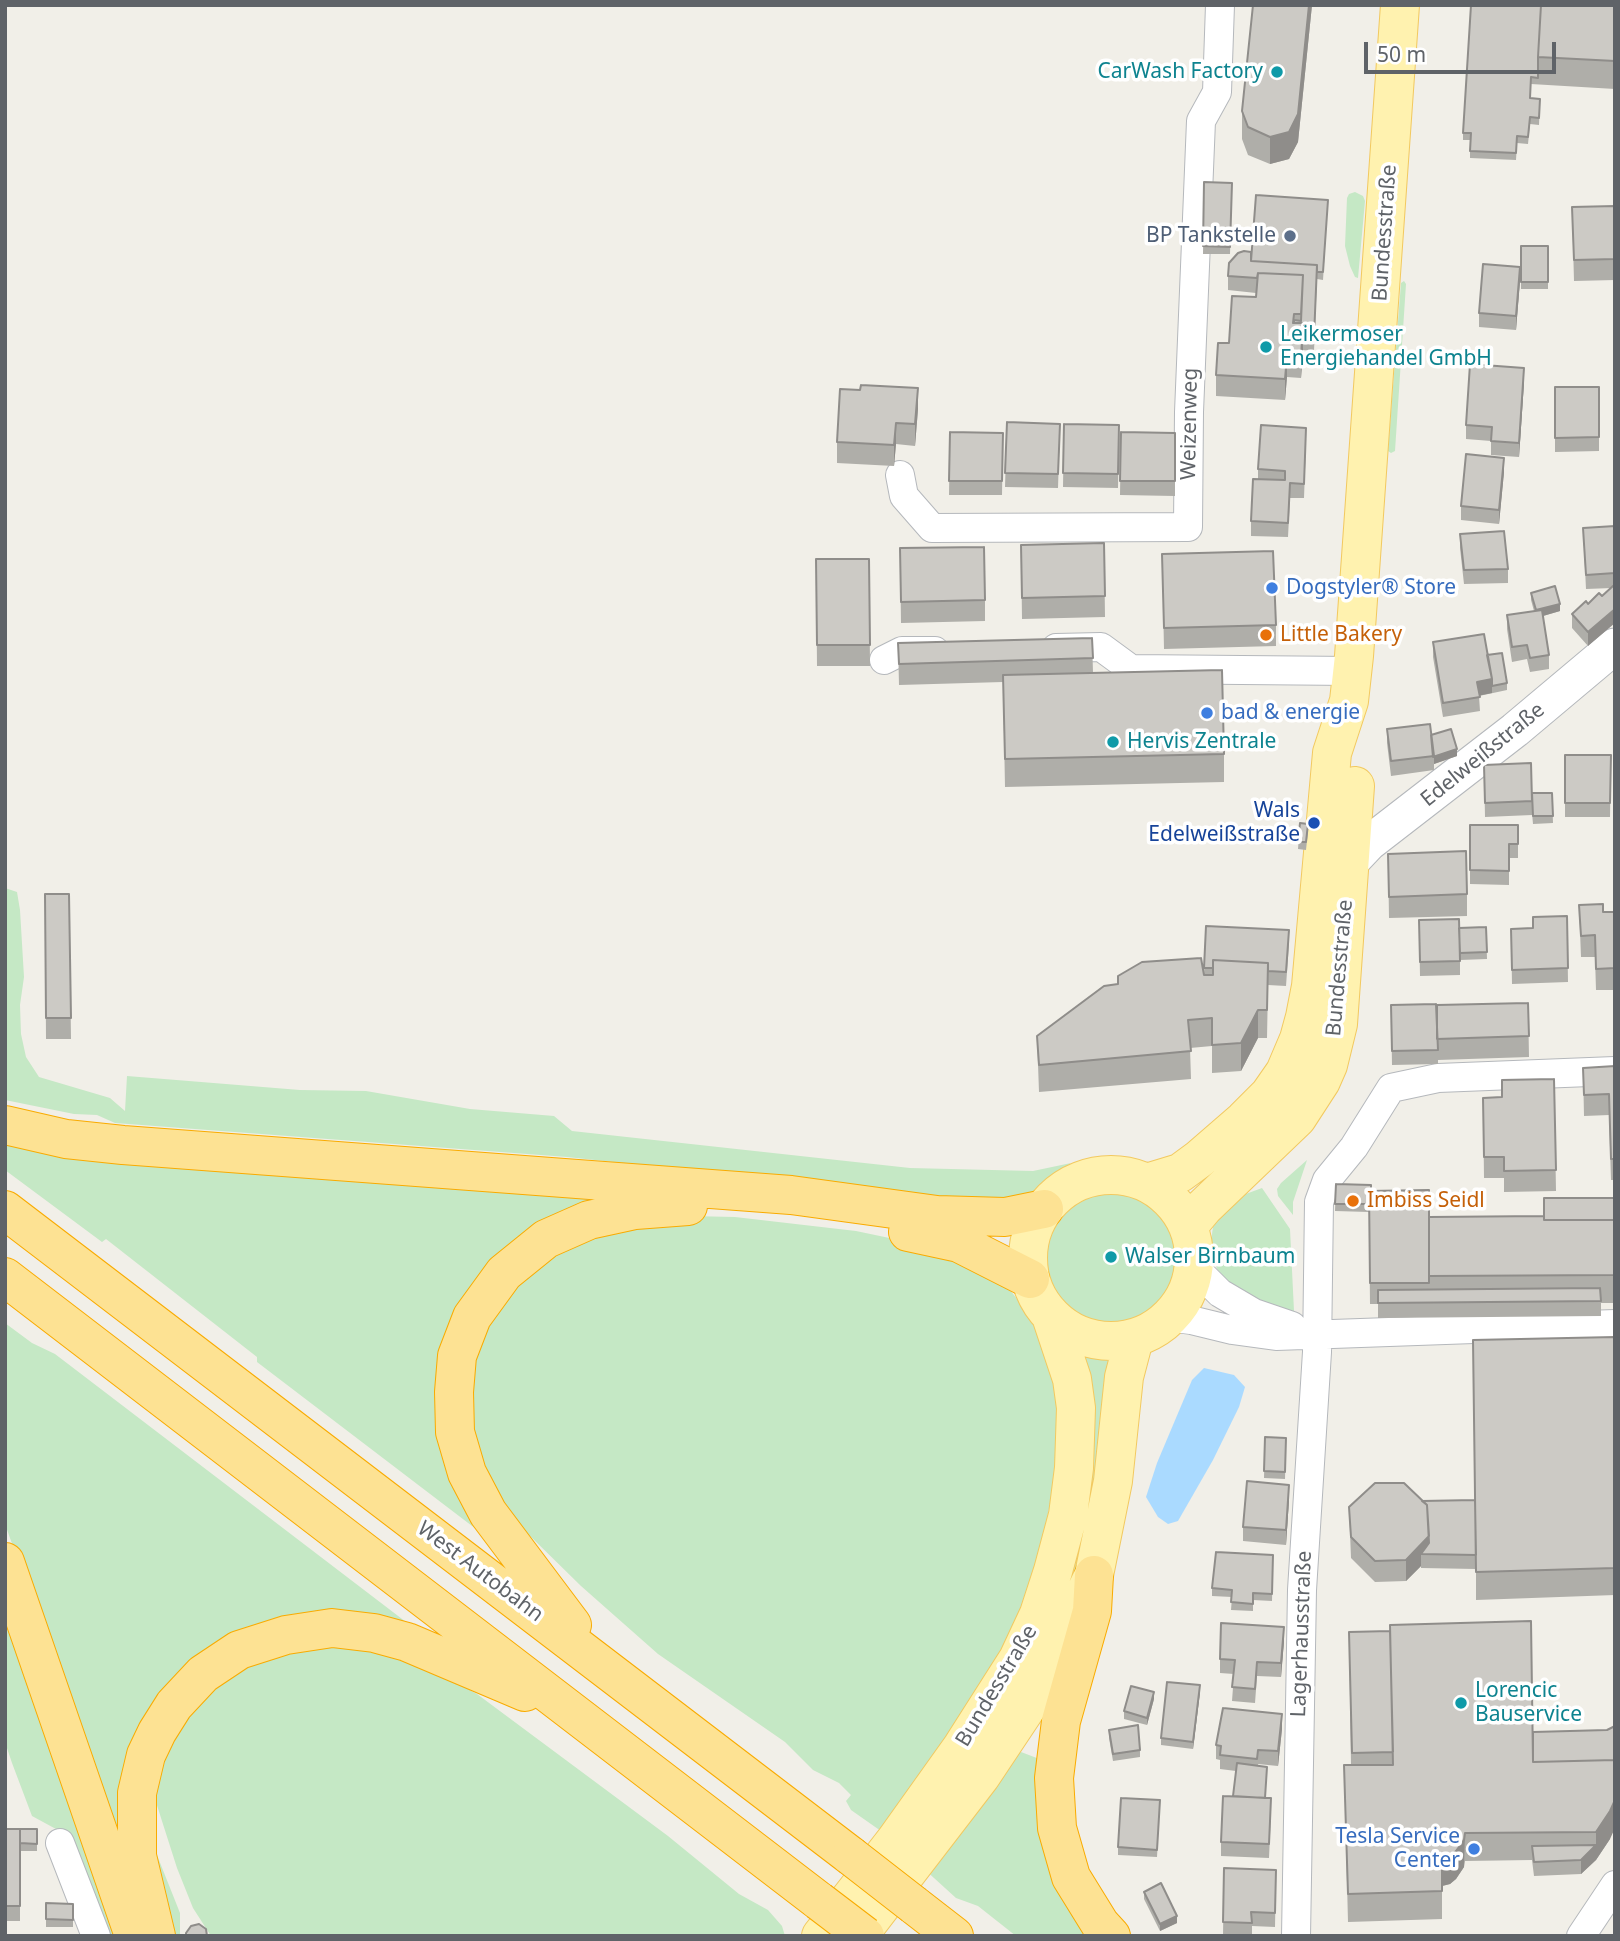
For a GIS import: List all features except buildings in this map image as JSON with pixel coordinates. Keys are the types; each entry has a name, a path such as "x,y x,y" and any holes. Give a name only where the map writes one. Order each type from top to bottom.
{"highway":[{"path":"5,1125 66,1139 123,1145 791,1195 937,1215 1005,1217 1044,1209"},
{"path":"603,1665 488,1513 467,1473 455,1432 457,1356 472,1317 504,1273 546,1239 589,1220 635,1210 686,1206 752,1210 854,1223 959,1242 1030,1279"},
{"name":"West Autobahn","path":"5,1210 954,1936"},
{"path":"5,1277 570,1710 840,1925"},
{"path":"5,1562 134,1936"},
{"path":"1094,1575 1092,1611 1061,1721 1054,1778 1057,1828 1071,1877 1100,1924 1111,1936"},
{"path":"156,1936 137,1856 137,1793 146,1755 174,1704 203,1674 239,1650 286,1635 332,1628 374,1633 407,1642 570,1710"}],"main road":[{"name":"Bundesstraße","path":"1051,1316 1073,1332 1100,1340 1134,1339 1152,1331 1168,1317 1186,1294 1192,1275 1192,1243 1204,1207 1287,1130 1306,1108 1321,1081 1334,1045 1351,862 1357,749 1351,686 1400,5"},
{"name":"Bundesstraße","path":"1147,1183 1180,1172 1244,1120 1269,1095 1294,1050 1305,1017 1311,986 1332,752 1351,686"},
{"name":"Bundesstraße","path":"840,1925 997,1695 1039,1614 1053,1571 1068,1515 1074,1468 1076,1408 1072,1379 1051,1316 1036,1294 1030,1279 1030,1244 1035,1226 1052,1200 1076,1182 1118,1176 1147,1183 1175,1204 1192,1243"},
{"name":"Bundesstraße","path":"840,1925 981,1776 1035,1695 1094,1575 1113,1481 1124,1377 1134,1339"}],"street":[{"name":"Weizenweg","path":"900,475 904,496 932,528 1188,527 1189,412 1201,121 1217,92 1220,5"},
{"name":"Edelweißstraße","path":"1351,862 1369,843 1418,807 1615,646"},
{"path":"1034,648 1101,647 1131,669 1351,686"},
{"path":"884,660 902,652 955,650"},
{"name":"Lagerhausstraße","path":"1296,1936 1302,1590 1318,1334 1319,1202 1326,1180 1354,1147 1391,1088 1438,1078 1615,1071"},
{"path":"1192,1243 1202,1275 1220,1293 1254,1313 1318,1334"},
{"path":"1168,1317 1276,1336 1615,1324"},
{"path":"60,1843 96,1936"},
{"path":"1581,1936 1615,1885"}],"green space":[{"path":"1355,192 1363,196 1365,201 1358,278 1350,266 1345,246 1347,198"},
{"path":"1404,281 1406,284 1395,451 1391,453 1388,451 1401,283"},
{"path":"5,888 17,892 20,910 24,977 20,1005 21,1034 26,1057 39,1077 110,1098 125,1111 127,1076 300,1090 366,1091 470,1109 554,1116 572,1131 910,1168 1033,1171 1071,1163 1028,1195 1003,1204 567,1157 115,1123 97,1115 74,1114 5,1100"},
{"path":"5,1137 606,1195 452,1330 481,1531 257,1362 257,1357 106,1239 102,1242 5,1170"},
{"path":"1307,1160 1293,1202 1293,1215 1278,1196 1277,1189"},
{"path":"1262,1188 1290,1229 1294,1311 1288,1316 1232,1286 1217,1269 1210,1248 1213,1227 1227,1206 1243,1195"},
{"path":"1112,1192 1137,1197 1158,1212 1173,1233 1178,1258 1173,1283 1158,1304 1137,1319 1112,1324 1087,1319 1066,1304 1051,1283 1046,1258 1051,1233 1066,1212 1087,1197"},
{"path":"689,1216 735,1217 856,1231 961,1253 1010,1290 1032,1318 1046,1353 1060,1402 1059,1457 1042,1545 1025,1604 996,1667 888,1836 851,1810 846,1801 851,1795 839,1783 813,1770 785,1742 658,1654 581,1586 527,1533 521,1534 473,1459 464,1388 486,1320 509,1288 571,1240"},
{"path":"5,1323 32,1343 55,1354 406,1622 197,1663 121,1850 5,1524"},
{"path":"1082,1355 1111,1359 1101,1441 1077,1579 1012,1699"},
{"path":"5,1607 122,1936 107,1936 67,1835 32,1816 12,1763 5,1742"},
{"path":"337,1642 419,1662 477,1694 668,1836 739,1894 768,1910 782,1926 785,1936 211,1936 193,1908 154,1796 171,1730 233,1668"},
{"path":"1021,1752 1042,1760 1092,1936 1016,1936 978,1906 956,1898 923,1868 1007,1755"},
{"path":"147,1830 180,1913 180,1936 163,1936"}],"water":[{"path":"1204,1368 1234,1375 1245,1387 1239,1407 1213,1460 1178,1521 1168,1524 1158,1517 1146,1497 1157,1463 1192,1380"}],"place":[{"name":"CarWash Factory","path":"1277,72"},
{"name":"BP Tankstelle","path":"1290,236"},
{"name":"Leikermoser Energiehandel GmbH","path":"1266,347"},
{"name":"Dogstyler® Store","path":"1272,588"},
{"name":"Little Bakery","path":"1266,635"},
{"name":"bad & energie","path":"1207,713"},
{"name":"Hervis Zentrale","path":"1113,742"},
{"name":"Wals Edelweißstraße","path":"1314,823"},
{"name":"Imbiss Seidl","path":"1353,1201"},
{"name":"Walser Birnbaum","path":"1111,1257"},
{"name":"Lorencic Bauservice","path":"1461,1703"},
{"name":"Tesla Service Center","path":"1474,1849"}]}
